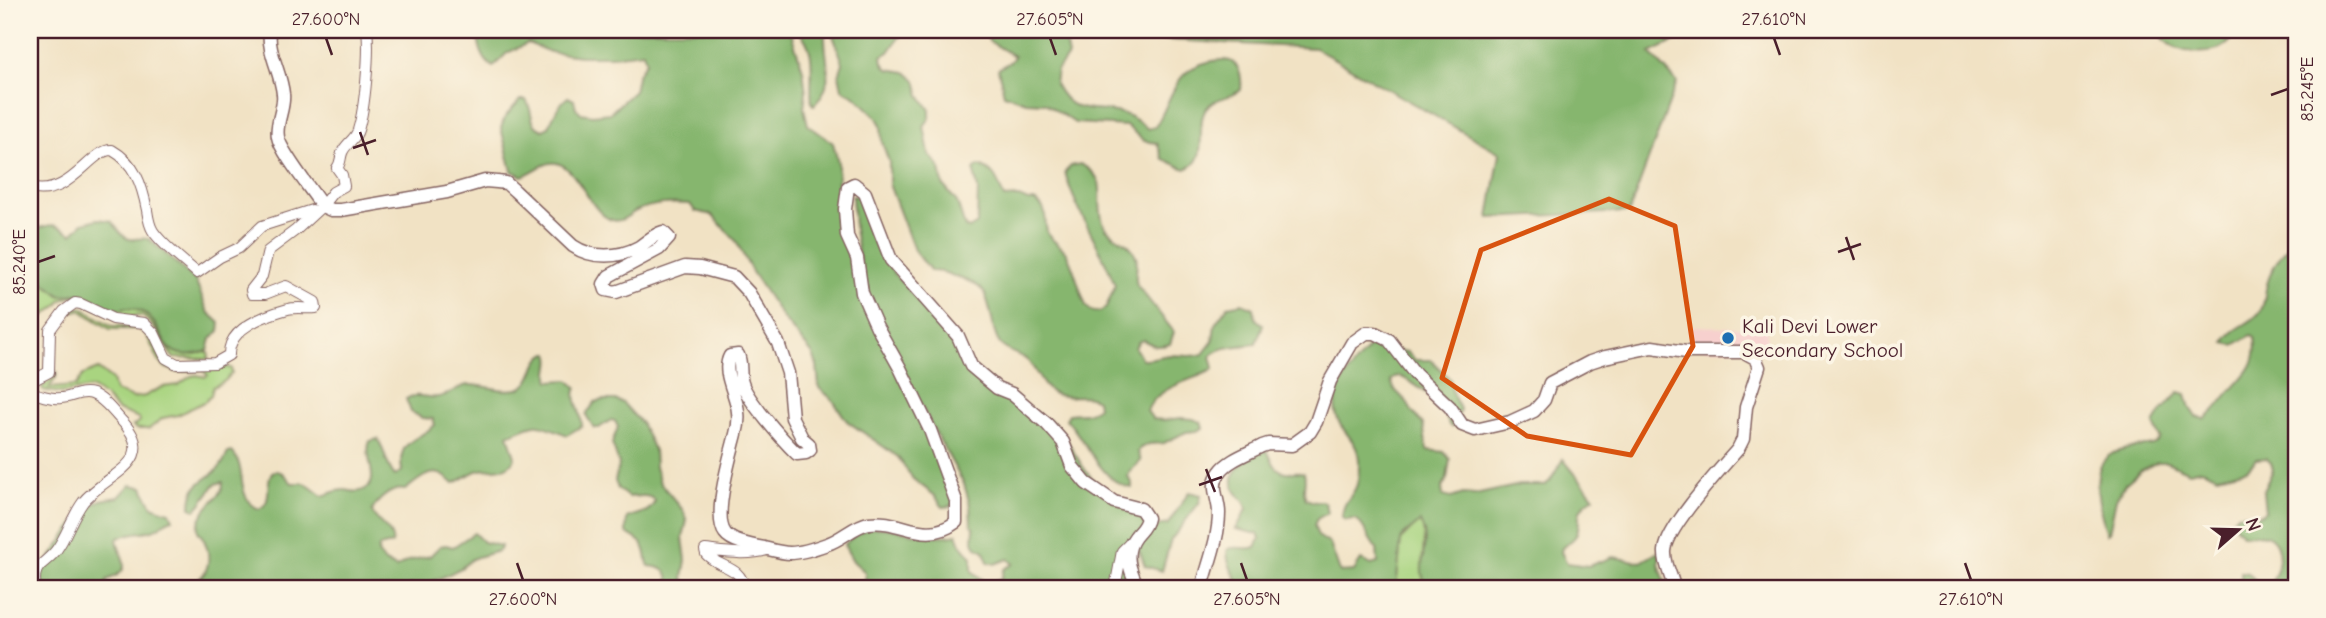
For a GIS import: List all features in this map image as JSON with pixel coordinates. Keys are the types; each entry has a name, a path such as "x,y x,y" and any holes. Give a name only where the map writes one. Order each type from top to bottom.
{"main road":[{"path":"270,30 274,62 284,95 277,137 322,206 341,210 447,192 485,181 497,181 506,183 516,191 584,254 618,254 642,245 656,234 663,232 667,235 669,238 666,243 609,276 604,284 606,290 616,292 685,267 734,277 749,293 778,343 788,373 792,418 810,450 797,454 788,445 741,382 741,362 738,355 730,356 727,360 728,374 738,413 737,429 724,481 721,521 723,532 770,549 790,553 825,545 839,540 866,523 926,532 947,529 956,522 956,501 930,430 862,293 857,258 847,236 845,209 848,187 854,184 865,193 891,260 958,336 971,366 998,388 1012,394 1048,424 1063,442 1072,467 1086,483 1114,502 1141,509 1147,518 1146,524 1135,537 1128,554 1129,566 1138,588"},
{"path":"1202,588 1218,533 1220,510 1214,481 1221,469 1262,446 1292,444 1310,432 1316,422 1329,381 1352,343 1361,335 1375,333 1389,340 1415,374 1450,407 1462,425 1475,430 1521,418 1534,411 1544,400 1550,383 1605,357 1652,347 1686,352 1744,352 1755,358 1759,367 1746,407 1743,439 1738,449 1691,505 1666,545 1665,559 1674,588"},
{"path":"2288,588 2296,576"}],"street":[{"path":"30,382 49,372 50,330 64,311 75,303 113,318 144,323 153,333 166,358 179,365 219,362 229,355 229,347 241,330 250,323 290,308 316,308 315,302 286,286 258,295 252,294 251,290 262,275 268,251 322,206 333,192 345,186 337,168 342,152 358,133 366,78 369,41 367,30"},
{"path":"30,188 44,190 59,185 83,170 102,152 112,150 128,162 136,174 155,234 197,274 220,257 239,248 268,222 322,206"},
{"path":"30,391 60,398 83,393 95,396 125,424 134,435 136,443 127,465 82,503 58,547 39,565 35,576 36,588"},
{"path":"1115,588 1122,551 1135,537"},
{"path":"744,588 743,579 731,568 710,559 705,550 716,553 760,553 770,549"}],"highlighted area":[{"path":"1609,199 1675,226 1693,346 1631,455 1527,436 1442,378 1481,250"}],"shaded area":[{"name":"Kali Devi Lower Secondary School","path":"1688,326 1767,328 1767,349 1689,349"}],"green space":[{"path":"478,30 787,30 791,33 803,70 806,92 804,108 808,125 833,143 838,162 838,218 852,266 956,486 952,506 943,507 934,495 913,479 898,457 847,421 832,399 819,388 817,365 812,353 784,320 752,272 736,241 712,215 695,211 690,204 669,204 649,206 616,221 604,216 596,208 568,169 560,164 547,164 522,176 512,171 501,128 505,117 520,100 526,100 535,125 543,130 549,127 559,107 568,97 574,100 581,113 610,113 634,91 637,76 646,61 643,52 581,56 550,52 528,43 507,53 493,67 481,51"},
{"path":"797,30 825,30 828,78 826,87 814,105 811,94 811,56 804,38"},
{"path":"831,30 904,30 889,52 882,56 883,63 888,69 906,72 916,80 920,95 930,110 930,118 924,126 929,154 940,168 943,185 957,202 965,227 969,229 977,224 978,189 974,172 979,166 993,174 1004,198 1019,197 1043,207 1048,234 1067,254 1086,306 1095,312 1106,308 1115,285 1075,201 1065,172 1071,166 1080,164 1090,170 1099,183 1104,225 1132,249 1137,262 1137,285 1174,332 1170,344 1156,346 1143,340 1138,342 1135,348 1142,359 1203,354 1213,341 1215,324 1228,306 1242,303 1254,308 1256,319 1263,325 1256,343 1216,352 1211,356 1214,368 1212,370 1166,390 1151,403 1147,411 1153,419 1193,419 1201,422 1203,428 1186,432 1164,443 1140,448 1138,452 1141,461 1130,471 1128,477 1132,488 1112,479 1103,470 1066,419 1069,414 1094,410 1098,407 1097,400 1060,396 1050,391 1028,361 1000,344 995,335 986,297 981,289 970,282 931,271 914,250 889,184 889,162 882,142 881,125 876,116 855,96 842,89 839,75 843,63"},
{"path":"984,30 1054,30 1066,46 1068,56 1057,70 1055,84 1062,95 1077,107 1124,114 1148,129 1155,127 1180,79 1196,66 1216,60 1234,63 1239,69 1241,90 1213,102 1206,109 1201,125 1198,159 1185,169 1163,159 1157,143 1144,141 1127,126 1075,123 1045,103 1026,102 1004,94 998,69 1014,56 989,41"},
{"path":"1116,30 1699,30 1650,53 1677,82 1629,212 1489,218 1500,153 1315,48 1116,37"},
{"path":"2163,30 2236,30 2228,44 2223,47 2208,52 2190,52 2167,42 2162,36"},
{"path":"852,196 858,196 863,202 895,275 937,322 976,380 1054,423 1086,471 1106,492 1152,520 1157,526 1168,524 1189,492 1201,495 1199,503 1171,540 1162,571 1145,566 1138,547 1136,574 1146,588 866,588 865,572 853,561 844,545 867,529 887,528 934,536 957,534 961,544 972,557 972,571 985,582 1001,580 1004,569 1013,564 1008,559 995,564 988,562 984,551 975,546 970,505 964,484 873,309 863,281 854,229"},
{"path":"98,219 111,221 126,238 149,239 195,280 208,312 220,323 219,331 211,339 208,351 179,354 171,350 151,319 142,312 131,308 105,310 81,295 61,296 30,272 30,230 55,226 72,234 83,223"},
{"path":"2296,238 2296,571 2286,588 2251,588 2241,580 2241,572 2248,573 2261,586 2270,584 2278,567 2279,553 2274,541 2267,535 2242,534 2231,521 2240,514 2260,515 2265,511 2263,491 2273,470 2266,458 2257,459 2247,469 2218,476 2202,469 2189,472 2167,462 2157,462 2140,471 2125,484 2116,499 2107,534 2099,504 2097,481 2103,462 2110,455 2126,449 2153,445 2158,441 2160,438 2154,424 2179,392 2186,394 2196,417 2205,419 2242,379 2255,357 2255,337 2252,335 2234,345 2225,343 2228,337 2258,315 2272,270 2282,253"},
{"path":"30,272 56,292 76,294 105,309 128,308 141,312 157,327 171,349 191,354 208,351 209,359 174,358 152,325 142,316 118,316 73,296 62,300 45,315 30,320"},
{"path":"74,307 82,308 112,326 143,326 150,332 163,362 176,370 225,367 231,368 232,373 225,381 213,387 206,401 178,415 163,418 149,429 136,429 133,426 140,421 139,418 117,410 104,396 91,388 61,393 43,390 42,387 57,371 49,388 76,386 83,375 98,369 112,380 115,391 133,398 145,396 162,387 178,385 191,376 208,375 202,370 177,372 166,368 159,361 145,332 138,329 110,329 80,310 69,312"},
{"path":"1378,341 1393,350 1407,352 1415,360 1431,360 1450,379 1453,395 1460,409 1457,422 1452,427 1443,408 1429,395 1399,376 1391,380 1394,389 1423,424 1427,450 1444,452 1450,459 1447,479 1442,488 1443,496 1451,498 1520,485 1545,485 1563,459 1594,497 1582,507 1575,537 1562,548 1561,552 1567,563 1588,566 1613,557 1641,562 1660,551 1659,564 1667,588 1427,588 1422,574 1425,540 1420,522 1401,540 1396,588 1241,588 1230,566 1227,551 1232,548 1256,547 1260,539 1258,534 1236,529 1247,509 1235,490 1234,476 1241,464 1267,450 1279,469 1304,473 1306,499 1325,503 1327,513 1317,519 1314,525 1318,536 1330,544 1340,572 1354,571 1361,560 1371,565 1378,563 1377,549 1362,526 1356,519 1345,520 1342,517 1344,506 1357,484 1359,456 1340,424 1335,401 1350,370 1372,344"},
{"path":"547,353 551,360 550,381 569,380 577,388 575,396 582,426 567,435 537,425 508,435 515,457 509,465 476,471 454,483 439,474 429,474 405,490 395,490 386,495 372,511 392,539 392,544 379,547 378,553 385,562 396,568 408,561 430,556 440,546 453,547 474,533 483,542 501,546 500,550 472,559 461,568 435,580 410,585 408,588 183,588 199,579 206,570 208,552 198,531 199,522 220,493 223,482 215,484 195,510 191,507 193,492 214,473 228,453 232,452 237,458 246,498 259,509 266,502 270,477 275,471 283,474 292,483 305,483 322,496 341,490 360,491 371,483 368,448 370,441 378,439 395,476 402,471 402,453 405,447 435,425 433,419 422,418 411,412 406,399 414,396 442,396 469,385 517,389 527,383 538,361"},
{"path":"603,400 623,403 641,423 654,450 660,483 683,510 687,520 683,538 686,560 683,578 688,588 667,588 669,578 666,572 649,566 643,546 626,532 627,518 647,511 655,501 646,496 628,497 618,489 615,481 619,464 612,443 618,427 615,421 611,420 599,428 594,428 586,415 595,402"},
{"path":"130,485 143,487 152,505 170,512 173,519 155,529 117,539 124,568 107,580 106,588 42,588 39,574 83,511 101,500 119,497"},
{"path":"1418,522 1422,524 1423,530 1422,571 1427,588 1396,588 1401,540"}],"place":[{"name":"Kali Devi Lower Secondary School","path":"1728,338"}]}
